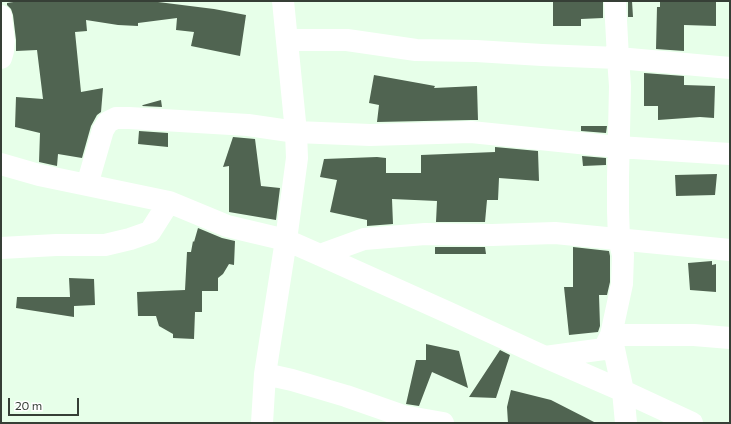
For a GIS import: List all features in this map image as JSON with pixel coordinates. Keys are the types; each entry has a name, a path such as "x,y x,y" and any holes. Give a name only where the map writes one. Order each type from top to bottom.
{"street":[{"path":"262,423 265,374 297,158 296,132 283,1"},
{"path":"545,357 604,349 611,335 622,284 623,255 619,239 618,178 620,86 615,1"},
{"path":"1,16 4,41 1,58"},
{"path":"287,40 347,40 416,50 476,51 618,58 730,68"},
{"path":"87,185 103,130 108,122 116,118 248,125 296,132 370,135 471,132 618,147 730,154"},
{"path":"1,164 39,175 169,202 227,226 286,240 692,423"},
{"path":"1,248 56,245 105,245 130,239 150,232 169,202"},
{"path":"320,255 364,239 426,234 492,235 555,233 730,250"},
{"path":"611,335 694,335 730,338"},
{"path":"611,335 622,391 626,423"},
{"path":"265,374 292,380 346,396 403,416 443,423"}],"building":[{"path":"20,1 150,1 214,9 246,15 240,56 191,46 194,32 176,30 177,18 138,23 138,26 118,25 86,20 87,31 75,32 81,92 103,88 101,112 97,115 91,126 82,158 58,154 57,166 39,162 40,133 15,127 16,97 43,99 37,50 16,51 13,15 7,3"},
{"path":"553,1 603,1 603,18 581,19 581,26 553,26"},
{"path":"628,1 632,1 633,17 628,17"},
{"path":"660,1 716,2 716,26 684,25 684,51 656,49 657,7 660,7"},
{"path":"644,73 684,76 684,85 715,86 714,118 700,117 658,120 658,106 644,106"},
{"path":"374,75 435,86 434,88 477,86 478,120 377,122 379,105 369,103"},
{"path":"161,100 162,107 142,106 143,105"},
{"path":"581,126 607,126 606,133 581,131"},
{"path":"139,131 168,133 168,147 138,144"},
{"path":"233,137 255,139 261,186 280,188 276,220 229,212 229,166 223,167"},
{"path":"495,147 538,151 539,181 499,178 498,200 487,200 485,222 436,222 437,201 392,199 393,224 367,226 367,220 330,212 337,180 320,177 324,159 386,158 386,173 421,173 421,155 495,152"},
{"path":"582,156 606,158 606,165 583,166"},
{"path":"717,174 715,195 676,196 675,175"},
{"path":"198,228 222,238 235,241 234,265 229,264 223,274 218,278 218,291 202,291 202,312 195,312 194,339 173,338 173,334 159,326 156,316 138,316 137,292 185,290 187,252 191,252"},
{"path":"435,247 485,247 486,254 435,254"},
{"path":"573,247 609,251 610,282 607,295 599,295 600,326 598,332 569,335 564,287 573,287"},
{"path":"712,261 712,265 716,264 716,292 690,290 688,263"},
{"path":"69,278 94,279 95,305 74,306 74,317 16,308 17,297 70,297"},
{"path":"426,344 459,351 468,388 432,372 419,406 406,404 416,360 426,360"},
{"path":"500,350 510,355 496,398 469,397"},
{"path":"511,390 551,400 596,423 508,423 507,407"}]}
